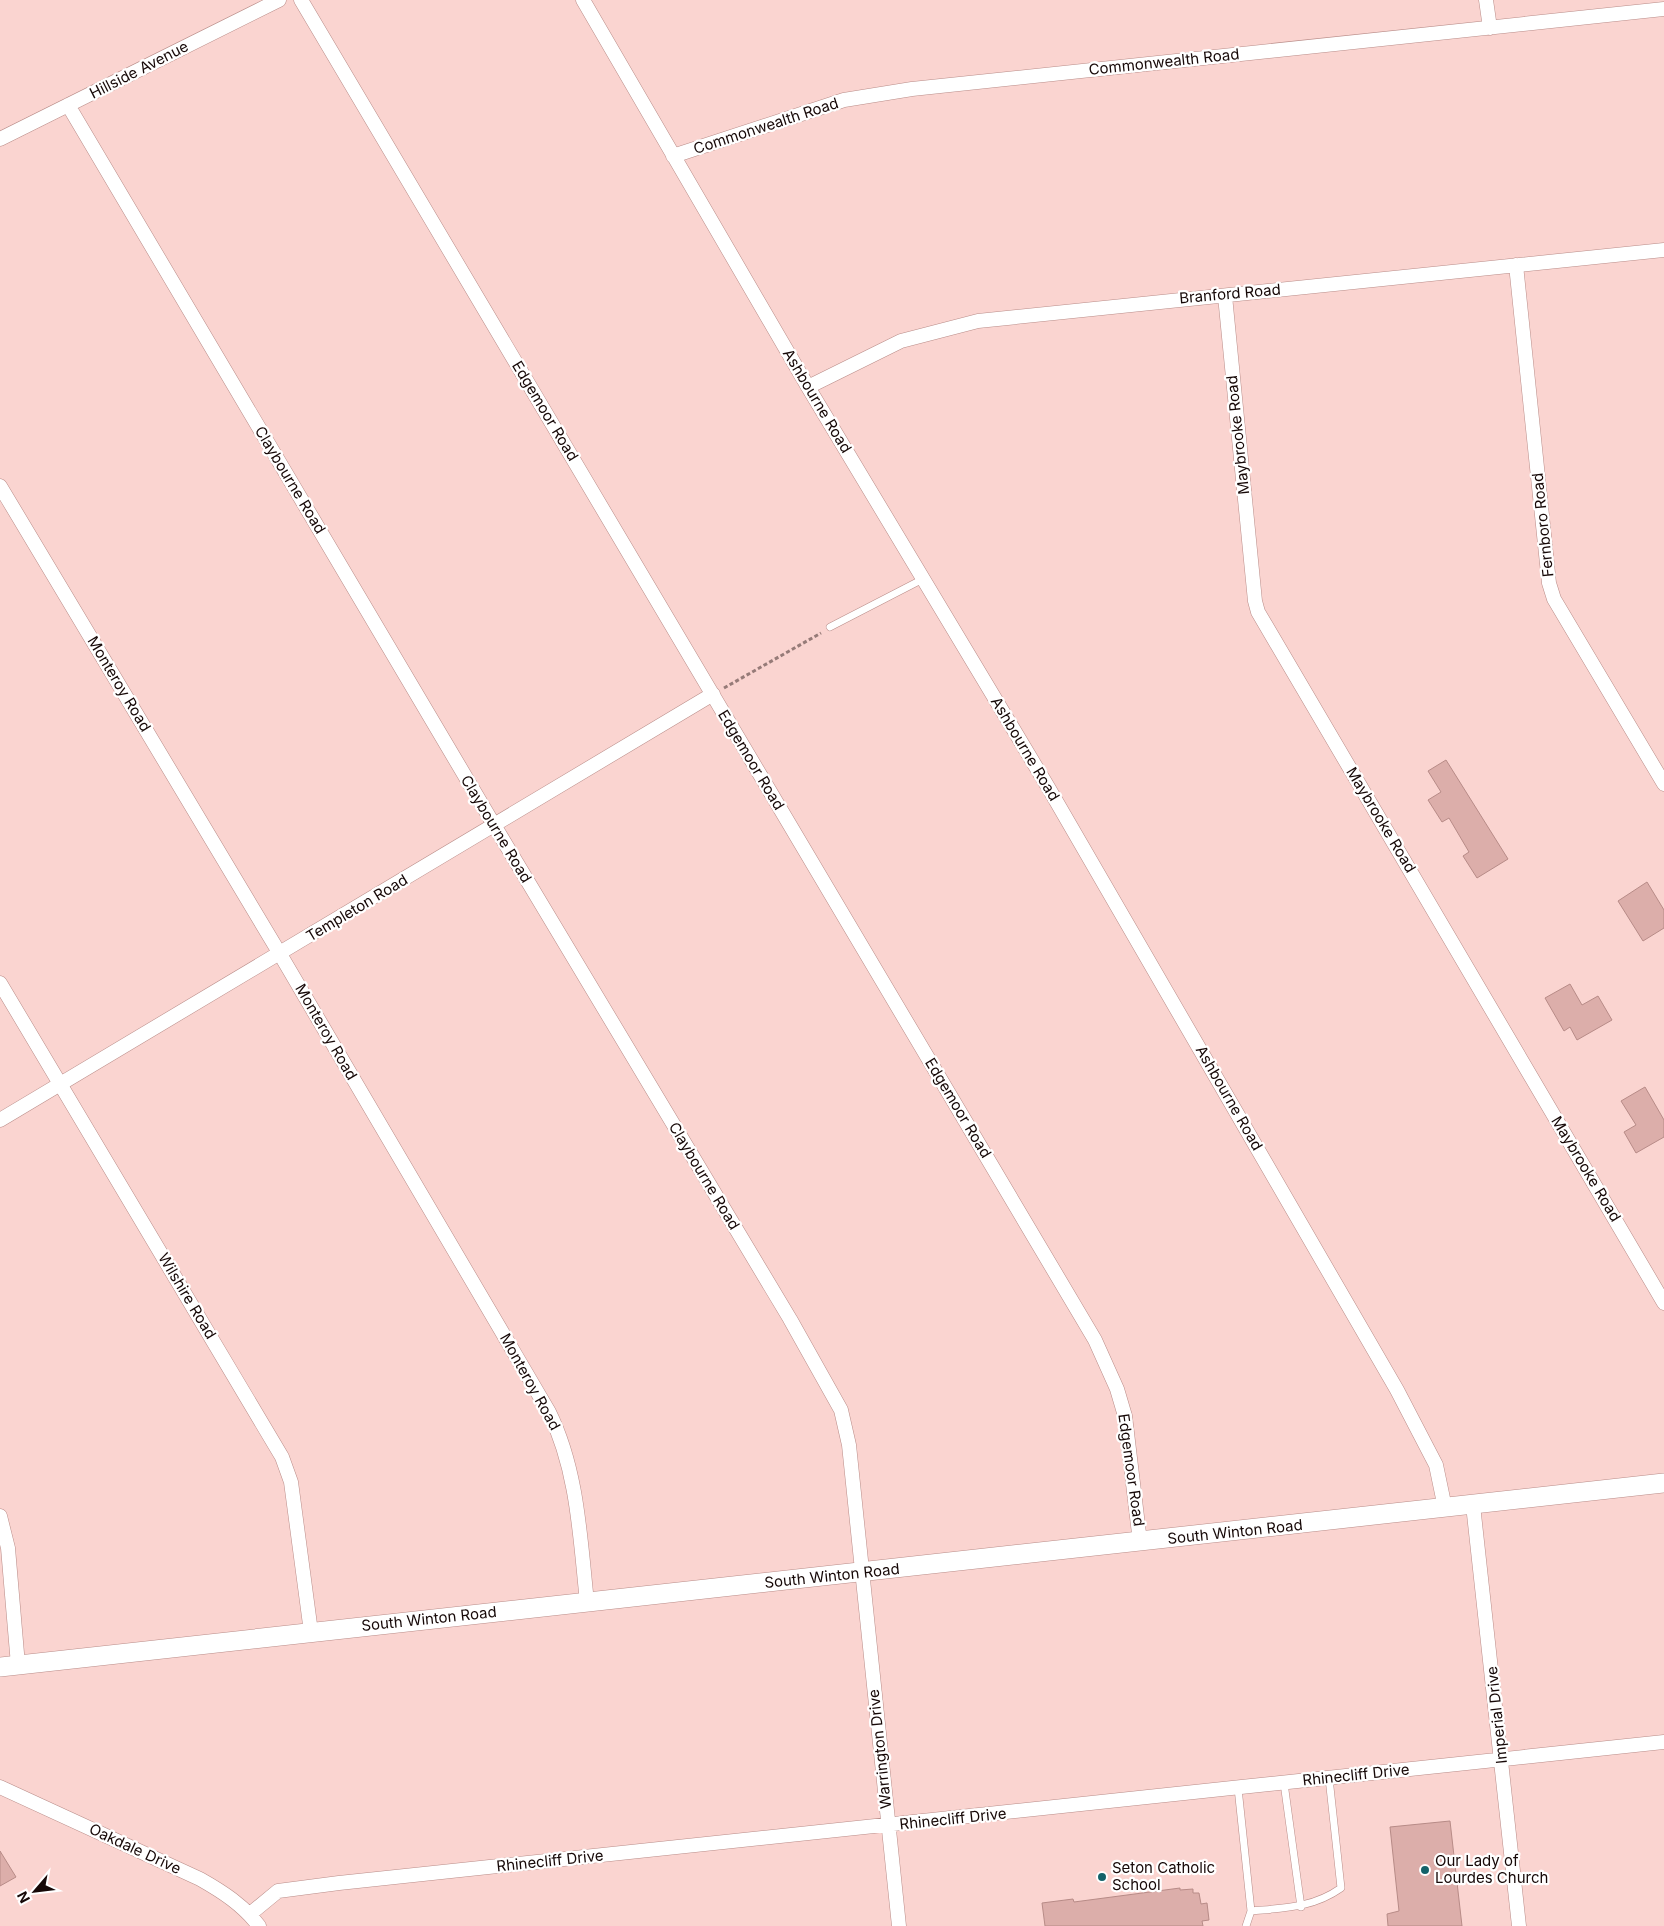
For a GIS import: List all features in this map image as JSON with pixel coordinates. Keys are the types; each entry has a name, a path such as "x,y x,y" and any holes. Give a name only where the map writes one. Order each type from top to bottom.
{"main road":[{"name":"South Winton Road","path":"9,1666 1664,1483"}],"street":[{"name":"Hillside Avenue","path":"0,139 278,0"},
{"name":"Edgemoor Road","path":"301,0 1104,1358 1117,1388 1125,1416 1140,1542"},
{"name":"Ashbourne Road","path":"582,0 808,386 1048,787 1397,1390 1436,1465 1445,1508"},
{"path":"1486,0 1490,28"},
{"name":"Commonwealth Road","path":"673,156 844,100 912,89 1664,10"},
{"name":"Claybourne Road","path":"68,105 494,825 790,1319 841,1410 849,1445 861,1573"},
{"name":"Branford Road","path":"808,386 901,341 978,321 1184,298 1225,296 1664,250"},
{"name":"Fernboro Road","path":"1516,265 1549,583 1554,599 1664,784"},
{"name":"Maybrooke Road","path":"1225,296 1255,601 1258,612 1664,1303"},
{"name":"Monteroy Road","path":"0,486 280,954 549,1412 560,1434 571,1474 587,1602"},
{"name":"Templeton Road","path":"0,1120 713,694"},
{"name":"Wilshire Road","path":"0,983 282,1457 291,1482 311,1632"},
{"name":"Imperial Drive","path":"1473,1505 1519,1926"},
{"path":"0,1516 8,1548 9,1666"},
{"name":"Warrington Drive","path":"861,1573 899,1926"},
{"name":"Rhinecliff Drive","path":"250,1914 278,1890 1664,1742"},
{"name":"Oakdale Drive","path":"0,1787 200,1879 224,1893 250,1914 260,1926"}],"lane":[{"path":"830,627 923,579"},
{"path":"1251,1912 1300,1907 1326,1899 1341,1888 1329,1778"},
{"path":"1284,1783 1300,1907"},
{"path":"1238,1788 1251,1912 1246,1926"}],"path":[{"path":"713,694 830,627"}],"building":[{"path":"1446,760 1508,859 1477,878 1463,856 1469,852 1449,818 1442,822 1428,800 1441,792 1428,771"},
{"path":"1647,882 1664,910 1664,928 1643,941 1618,901"},
{"path":"1570,984 1582,1005 1598,996 1612,1020 1577,1040 1570,1027 1564,1031 1545,998"},
{"path":"1645,1087 1664,1120 1664,1137 1636,1153 1624,1132 1636,1125 1621,1101"},
{"name":"Our Lady of Lourdes Church","path":"1450,1821 1462,1926 1388,1926 1387,1914 1399,1911 1390,1827"},
{"path":"0,1851 16,1877 0,1886"},
{"name":"Seton Catholic School","path":"1180,1888 1180,1890 1193,1889 1193,1893 1199,1893 1201,1904 1207,1903 1209,1920 1202,1921 1203,1926 1045,1926 1042,1903 1073,1899 1074,1902"}],"place":[{"name":"Our Lady of Lourdes Church","path":"1425,1870"},
{"name":"Seton Catholic School","path":"1102,1877"}]}
